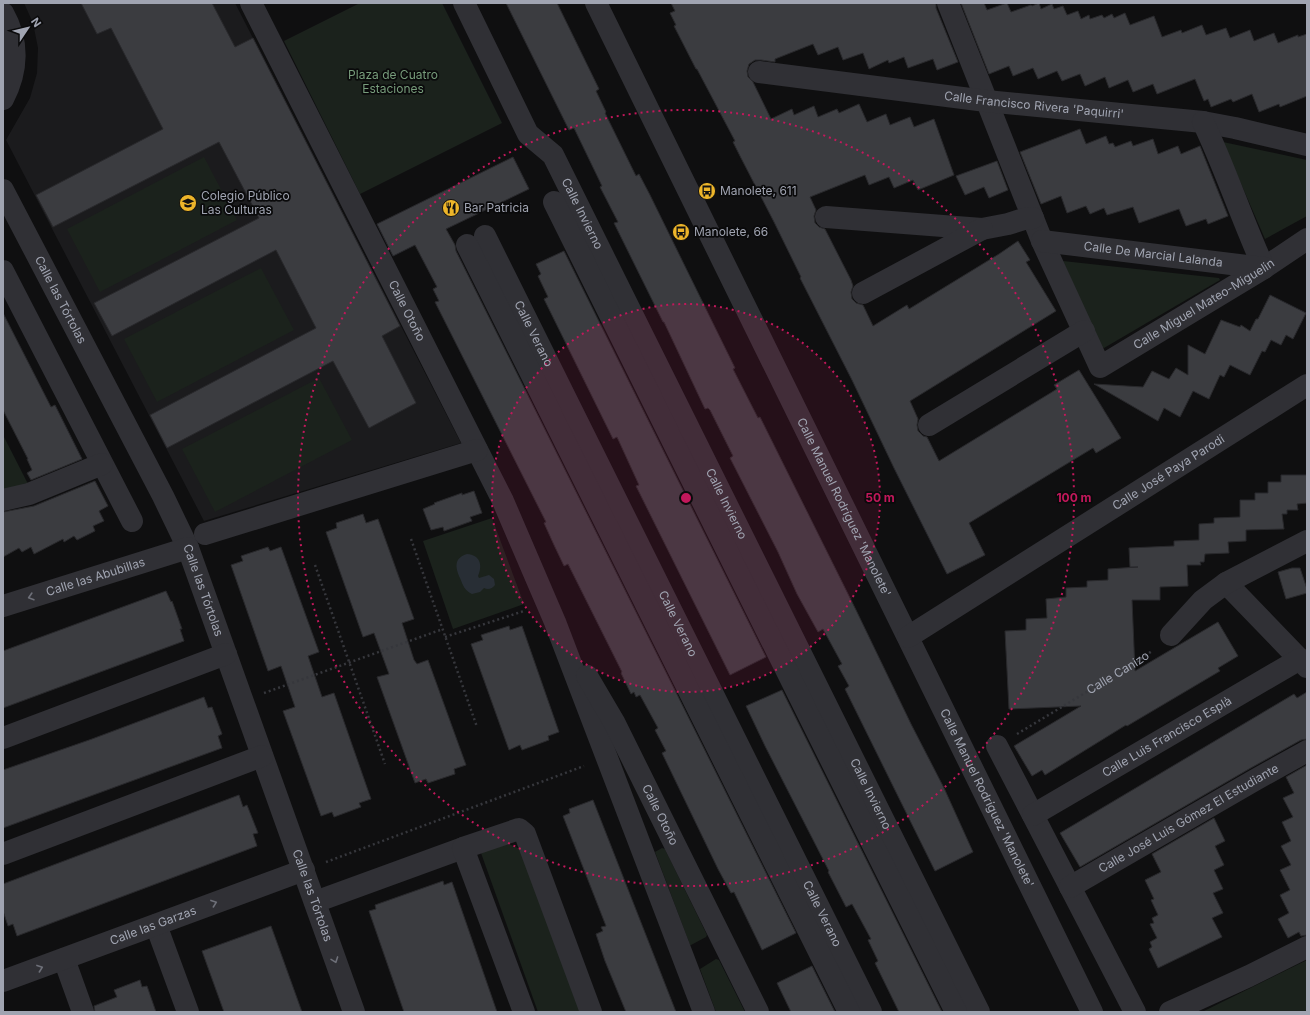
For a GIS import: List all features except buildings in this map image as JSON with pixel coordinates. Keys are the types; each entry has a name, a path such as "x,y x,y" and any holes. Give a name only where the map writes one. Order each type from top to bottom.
{"street":[{"name":"Calle Otoño","path":"250,3 503,502 551,613 704,1012"},
{"name":"Calle Invierno","path":"464,3 528,134 553,155 979,1012"},
{"name":"Calle Manuel Rodríguez 'Manolete'","path":"596,3 1092,1012"},
{"path":"929,425 1084,331 1042,241 948,3"},
{"path":"3,13 9,24 14,42 15,62 11,80 3,99"},
{"name":"Calle Francisco Rivera 'Paquirri'","path":"759,72 986,101 1203,122 1307,145"},
{"path":"1203,122 1264,268"},
{"name":"Calle las Tórtolas","path":"3,190 159,489 188,548 354,1012"},
{"name":"Calle Invierno","path":"554,202 956,1012"},
{"path":"826,217 982,229 1033,218"},
{"path":"862,293 982,229"},
{"name":"Calle Miguel Mateo-Miguelin","path":"1084,331 1100,367 1264,268 1307,239"},
{"name":"Calle Verano","path":"849,1012 476,241 871,1012"},
{"name":"Calle De Marcial Lalanda","path":"1042,241 1264,268"},
{"path":"3,270 132,521"},
{"name":"Calle José Paya Parodi","path":"908,637 1307,385"},
{"path":"205,534 477,450"},
{"path":"3,500 29,494 102,464"},
{"path":"1171,635 1203,600 1226,583 1307,541"},
{"name":"Calle las Abubillas","path":"3,606 188,548"},
{"path":"1226,583 1303,663"},
{"name":"Calle Otoño","path":"551,613 614,722 758,1012"},
{"path":"3,738 226,654"},
{"name":"Calle Luis Francisco Esplà","path":"1033,815 1303,663"},
{"path":"997,746 1135,1012"},
{"name":"Calle José Luis Gómez El Estudiante","path":"1070,887 1307,751"},
{"path":"3,854 262,756"},
{"path":"315,902 519,829 522,831 591,1012"},
{"path":"463,848 524,1012"},
{"name":"Calle las Garzas","path":"3,982 304,870"},
{"path":"156,925 188,1012"},
{"path":"1170,1012 1249,976 1307,946"},
{"path":"64,959 83,1012"}],"path":[{"path":"410,539 477,727"},
{"path":"315,565 385,764"},
{"path":"445,637 551,613"},
{"path":"243,701 443,629"},
{"name":"Calle Canizo","path":"997,746 1138,661 1171,635"},
{"path":"304,870 607,758"}],"shaded area":[{"name":"Colegio Público Las Culturas","path":"24,3 235,3 461,443 204,521 6,140 30,98 37,73 38,48 33,23"},
{"path":"467,554 478,558 480,564 479,578 489,575 494,579 495,585 493,587 488,589 484,588 480,592 472,594 465,589 458,574 457,563 460,558"}],"green space":[{"name":"Plaza de Cuatro Estaciones","path":"360,3 442,3 502,123 360,194 284,41"},
{"path":"1223,142 1307,160 1307,216 1265,239"},
{"path":"204,157 237,220 100,292 67,229"},
{"path":"1063,261 1219,278 1220,280 1104,348 1101,347"},
{"path":"261,268 294,330 157,402 124,339"},
{"path":"319,378 352,440 215,512 182,449"},
{"path":"3,435 28,484 3,490"},
{"path":"492,518 524,604 453,629 423,541"},
{"path":"507,843 520,849 582,1012 538,1012 481,853"},
{"path":"662,848 665,849 707,935 691,945 655,852"},
{"path":"716,959 719,960 745,1012 716,1012 700,969"},
{"path":"1307,960 1307,1012 1202,1012"}],"place":[{"name":"Manolete, 611","path":"707,191"},
{"name":"Colegio Público Las Culturas","path":"188,203"},
{"name":"Bar Patricia","path":"451,208"},
{"name":"Manolete, 66","path":"681,232"}]}
